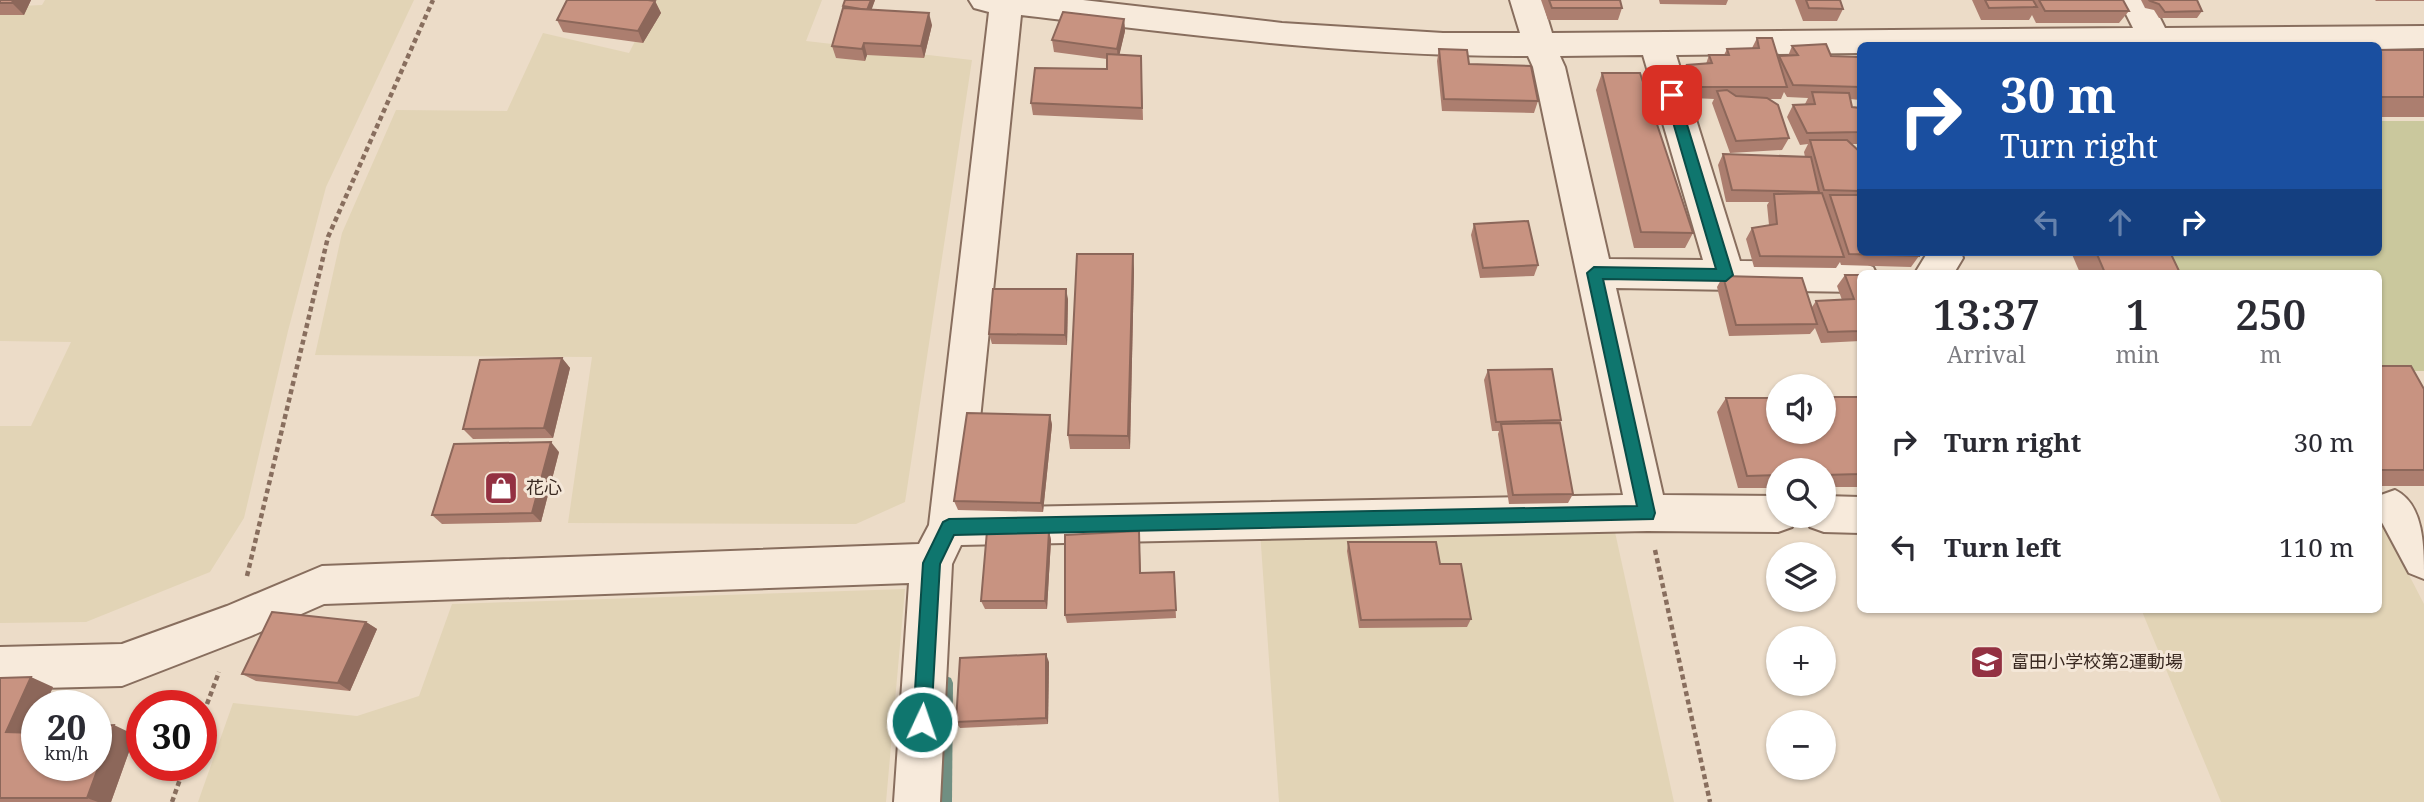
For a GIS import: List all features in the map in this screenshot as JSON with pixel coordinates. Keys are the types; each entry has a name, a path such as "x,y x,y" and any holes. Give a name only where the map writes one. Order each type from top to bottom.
{"street":[{"path":"1527,0 1539,44 1549,67 1647,513"},
{"path":"2135,0 2155,39"},
{"path":"917,802 940,545 1002,1 1282,34 1443,45 1857,43"},
{"path":"1942,42 2424,37"},
{"path":"1656,43 1726,275"},
{"path":"1594,273 1857,277"},
{"path":"2399,508 2424,560"},
{"path":"0,668 122,665 236,622 322,585 940,545 1647,513 1766,514"},
{"path":"1836,514 1857,515"}],"path":[{"path":"236,622 328,237 433,0"},
{"path":"1647,513 1710,802"},
{"path":"172,802 179,781"}],"shaded area":[{"path":"45,0 414,0 326,187 288,331 244,518 210,572 86,622 0,623 0,426 31,426 71,342 0,341 0,7 42,5"},
{"path":"656,0 822,0 806,41 972,60 905,502 856,524 568,523 592,357 315,355 342,233 396,110 507,111 543,33 629,53"},
{"path":"2382,121 2424,121 2424,371 2382,371 2382,270 2160,270 2153,256 2382,256"},
{"path":"2382,523 2424,604 2424,802 2221,802 2143,613 2382,613"},
{"path":"1260,531 1615,532 1674,802 1279,802"},
{"path":"905,589 886,802 198,802 205,781 217,781 217,748 233,703 357,716 419,696 452,604"}],"building":[{"path":"0,0 13,0 12,3 0,3"},
{"path":"567,0 655,1 638,31 557,20"},
{"path":"845,0 871,0 867,10 843,6"},
{"path":"1549,0 1620,0 1622,8 1552,8"},
{"path":"1806,0 1840,0 1843,9 1809,8"},
{"path":"1985,0 2033,0 2037,7 1989,8"},
{"path":"2039,0 2123,0 2129,11 2045,11"},
{"path":"2149,0 2197,0 2202,11 2165,12 2159,4"},
{"path":"843,8 929,13 921,46 864,43 862,49 832,46"},
{"path":"1063,12 1124,19 1117,49 1052,40"},
{"path":"1757,38 1772,38 1787,87 1697,87 1687,65 1712,63 1709,55 1729,55 1727,49 1759,48"},
{"path":"1826,44 1831,56 1857,57 1857,87 1793,85 1779,56 1798,55 1792,46"},
{"path":"1439,49 1467,50 1469,64 1531,66 1538,101 1444,99"},
{"path":"2382,50 2424,50 2424,97 2382,97"},
{"path":"1107,54 1141,56 1142,108 1031,103 1035,68 1107,69"},
{"path":"1602,73 1640,73 1693,233 1641,232"},
{"path":"1727,90 1736,96 1767,98 1778,105 1789,138 1736,141 1717,91"},
{"path":"1812,92 1849,93 1852,107 1857,108 1857,132 1807,133 1793,105 1815,104"},
{"path":"1810,140 1847,140 1857,149 1857,191 1824,190"},
{"path":"1723,154 1811,157 1819,192 1732,190"},
{"path":"1822,193 1844,257 1760,256 1752,228 1777,224 1774,194"},
{"path":"1830,195 1857,195 1857,254 1849,254"},
{"path":"1528,221 1538,265 1483,268 1474,224"},
{"path":"1077,254 1133,254 1128,436 1068,435"},
{"path":"2098,256 2172,256 2179,270 2104,270"},
{"path":"1845,275 1857,275 1857,331 1828,332 1816,301 1854,299"},
{"path":"1723,276 1802,278 1817,324 1736,325"},
{"path":"993,289 1066,289 1065,335 989,334"},
{"path":"562,358 544,428 463,429 480,360"},
{"path":"2382,366 2411,366 2424,389 2424,470 2382,470"},
{"path":"1552,369 1561,420 1496,422 1488,370"},
{"path":"1836,397 1857,397 1857,474 1836,475 1836,458 1766,458 1766,475 1747,476 1726,398 1766,398 1766,444 1836,444"},
{"path":"967,413 1050,415 1041,503 954,501"},
{"path":"1560,423 1573,494 1513,495 1501,424"},
{"name":"花心","path":"551,442 532,513 432,515 454,444"},
{"path":"987,531 1049,531 1045,601 981,601"},
{"path":"1139,531 1140,573 1174,572 1176,610 1065,615 1065,535"},
{"path":"1348,542 1436,542 1440,564 1461,564 1471,619 1361,620"},
{"path":"272,612 366,622 338,683 242,674"},
{"path":"1046,654 1046,718 956,722 960,658"},
{"path":"31,677 25,690 21,690 21,699 6,732 21,732 21,781 93,781 87,798 0,798 0,678"}],"waterway":[{"path":"945,802 946,683"}],"place":[{"name":"花心","path":"501,488"},
{"name":"富田小学校第2運動場","path":"1987,662"}],"route":[{"path":"922,722 931,563 949,527 1647,513 1594,273 1726,275 1672,95"}]}
